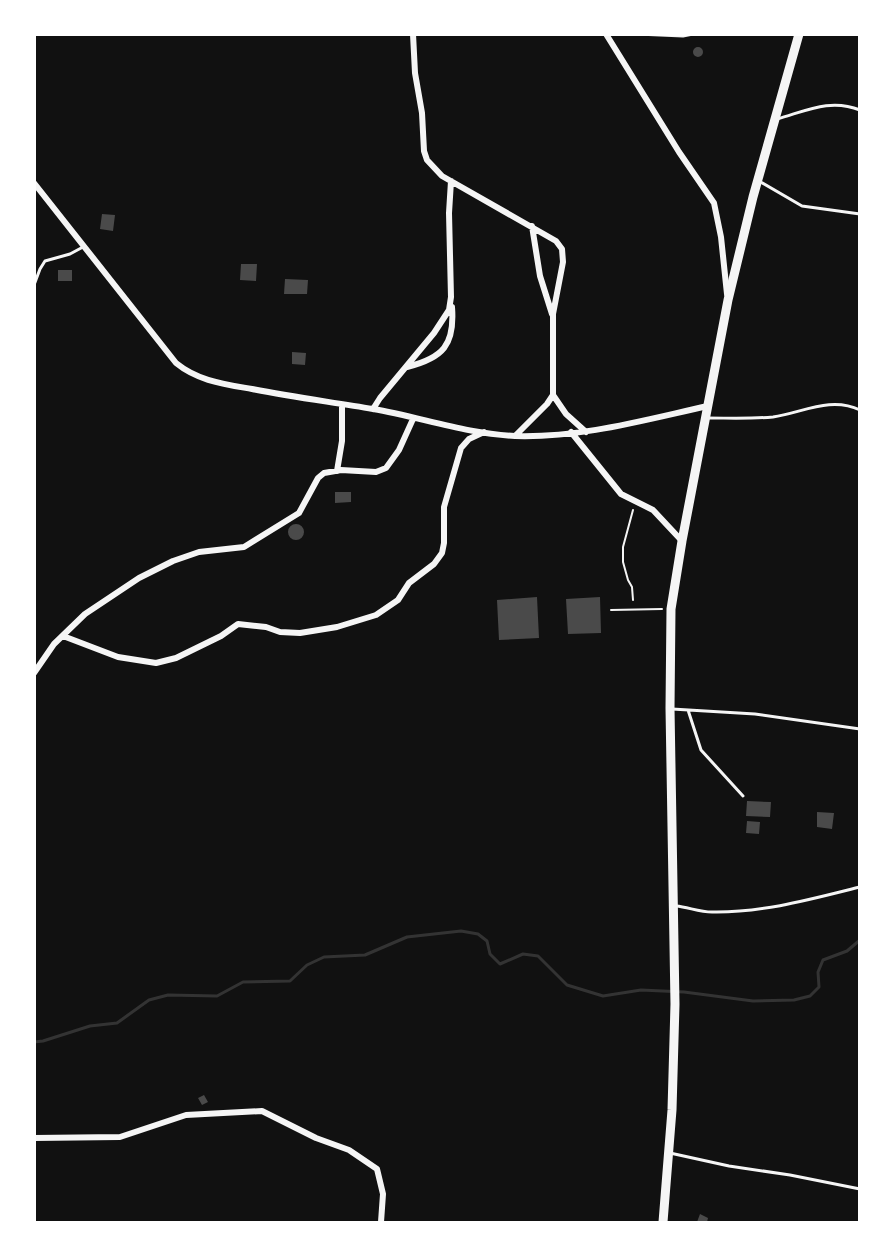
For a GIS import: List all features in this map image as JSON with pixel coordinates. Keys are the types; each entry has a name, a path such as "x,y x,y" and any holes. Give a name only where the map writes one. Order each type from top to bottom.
{"main road":[{"path":"663,1222 672,1110 675,1004 670,708 671,609 728,300 758,180 800,34"}],"street":[{"path":"413,34 415,73 421,103 424,151 427,160 442,176 556,240 562,249 563,262 553,314 553,395 547,405 515,436"},
{"path":"606,34 679,152 714,203 723,252 728,300"},
{"path":"405,367 428,362 443,351 450,336 453,323 449,213 451,181"},
{"path":"34,183 176,363 186,371 208,381 515,436 586,432 708,405"},
{"path":"532,226 540,276 553,314"},
{"path":"373,409 443,320 449,310 451,295"},
{"path":"553,395 566,414 586,432"},
{"path":"337,471 342,441 342,405"},
{"path":"34,673 54,644 85,614 139,578 173,561 199,552 244,547 299,513 318,478 324,473 376,472 386,468 399,450 413,418"},
{"path":"63,636 118,657 156,663 176,658 221,636 238,624 266,627 280,632 300,633 337,627 376,615 398,600 409,583 434,564 442,553 444,507 461,448 469,439 485,431"},
{"path":"571,432 621,494 653,510 682,541"},
{"path":"34,1138 120,1137 186,1115 262,1111 316,1138 349,1150 377,1169 383,1194 381,1222"}],"lane":[{"path":"637,34 683,36 693,34"},
{"path":"775,120 825,106 844,104 860,110"},
{"path":"758,180 802,206 860,214"},
{"path":"34,285 45,261 85,247"},
{"path":"705,418 771,417 813,406 838,404 860,410"},
{"path":"670,708 755,714 860,729"},
{"path":"688,710 701,750 743,796"},
{"path":"673,905 696,911 734,912 800,902 860,887"},
{"path":"669,1152 729,1166 860,1189"}],"path":[{"path":"633,600 633,586 628,580 623,562 623,547 636,502"},
{"path":"611,610 671,609"}],"building":[{"path":"698,47 702,48 702,56 698,57 694,56 693,52 694,48"},
{"path":"102,214 115,215 113,231 100,229"},
{"path":"241,264 257,264 256,281 240,280"},
{"path":"58,270 72,270 72,281 58,281"},
{"path":"285,279 308,280 307,294 284,294"},
{"path":"292,352 306,353 305,365 292,364"},
{"path":"335,492 351,492 351,502 335,503"},
{"path":"296,524 304,532 296,540 288,532"},
{"path":"537,597 539,638 499,640 497,600"},
{"path":"600,597 601,633 568,634 566,599"},
{"path":"747,801 771,802 770,817 746,816"},
{"path":"817,812 834,813 832,829 817,827"},
{"path":"747,821 760,822 759,834 746,833"},
{"path":"204,1095 208,1102 202,1105 198,1098"},
{"path":"700,1214 708,1218 707,1222 697,1222"}],"waterway":[{"path":"34,1042 90,1026 117,1023 149,1000 168,995 217,996 243,982 290,981 307,965 324,957 365,955 407,937 461,931 478,934 487,941 490,954 500,964 523,954 538,956 567,985 603,996 641,990 684,992 753,1001 794,1000 810,996 819,987 818,972 823,960 847,951 860,940"}]}
